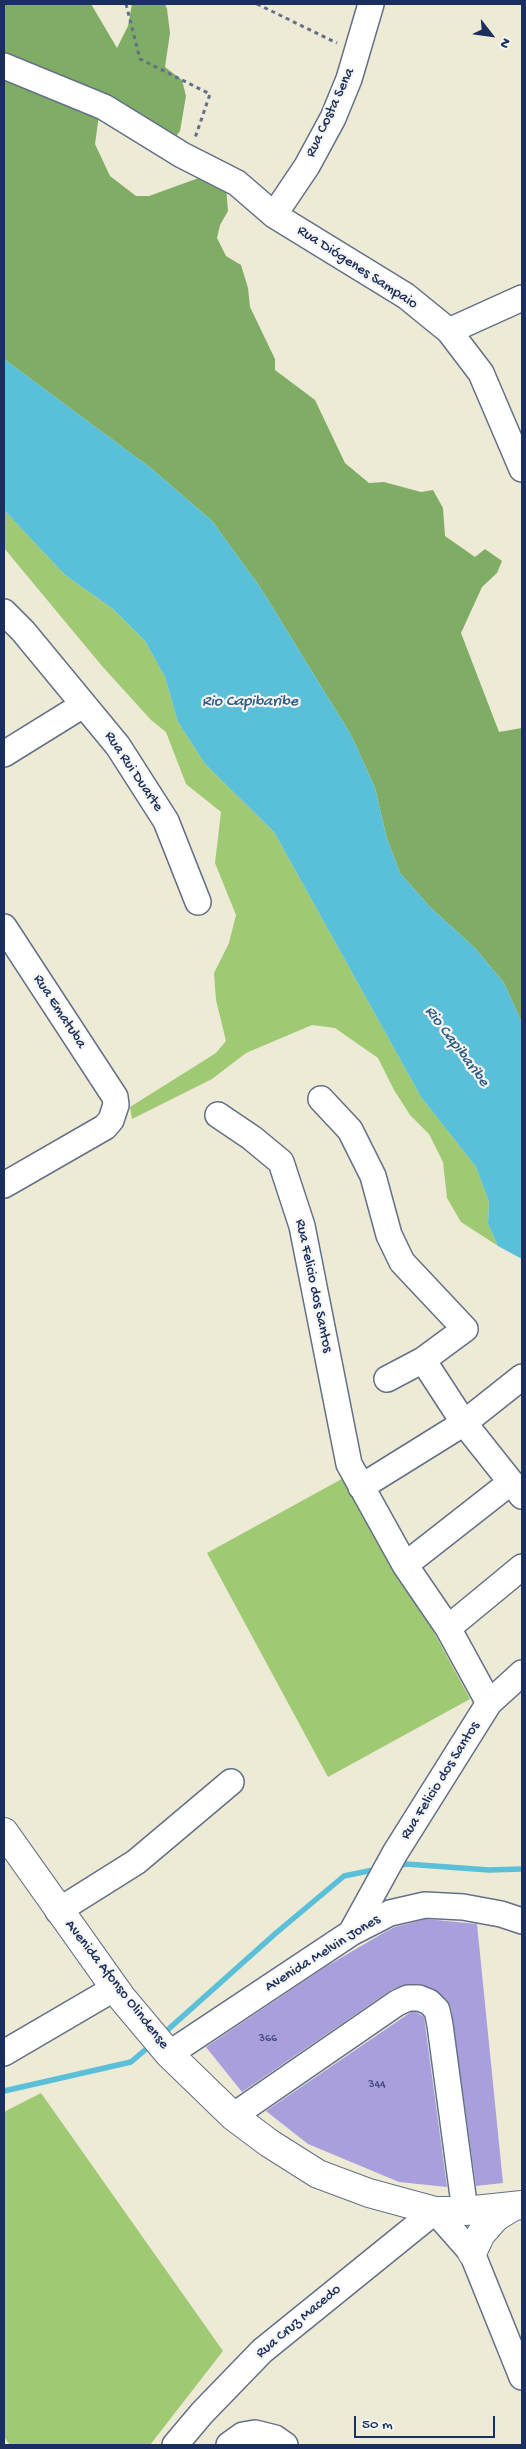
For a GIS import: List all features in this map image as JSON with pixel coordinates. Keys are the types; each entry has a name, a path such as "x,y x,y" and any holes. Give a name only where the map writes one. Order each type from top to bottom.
{"main road":[{"name":"Avenida Afonso Olindense","path":"4,1832 58,1911 115,1988 161,2044 232,2116 318,2174 369,2193 435,2211 465,2211 518,2205"},
{"path":"472,2253 486,2228 496,2217 518,2205"}],"street":[{"name":"Rua Costa Sena","path":"274,215 307,166 333,118 358,54 371,4"},
{"name":"Rua Diógenes Sampaio","path":"4,66 104,107 182,155 237,183 274,215 406,296 449,331 481,373 522,470"},
{"path":"449,331 522,298"},
{"name":"Rua Rui Duarte","path":"4,612 23,631 118,746 166,822 198,902"},
{"path":"4,754 83,705"},
{"name":"Rua Ematuba","path":"4,927 115,1097 115,1113 104,1127 4,1185"},
{"path":"321,1099 350,1130 374,1176 389,1235 402,1262 464,1329 423,1360 387,1379"},
{"name":"Rua Felicio dos Santos","path":"218,1115 252,1138 281,1162 302,1226 342,1437 349,1464 405,1564 448,1628 489,1703 396,1853 351,1932"},
{"path":"405,1564 517,1489 464,1423 423,1360"},
{"path":"362,1487 464,1423 522,1377"},
{"path":"448,1628 522,1568"},
{"path":"489,1703 522,1673"},
{"path":"58,1911 136,1862 231,1782"},
{"name":"Avenida Melvin Jones","path":"161,2044 351,1932 390,1912 425,1905 463,1907 501,1914 522,1921"},
{"path":"4,2053 115,1988"},
{"path":"232,2116 397,2004 408,1998 419,1998 429,2002 437,2010 440,2025 465,2211"},
{"path":"435,2211 472,2253 522,2377"},
{"name":"Rua Cruz Macedo","path":"175,2445 202,2413 262,2351 435,2211"},
{"path":"229,2445 243,2435 255,2433 275,2438 285,2445"}],"path":[{"path":"126,4 140,59 210,94 189,157"},
{"path":"257,4 358,54"}],"green space":[{"path":"4,4 91,4 117,48 128,26 132,4 165,4 170,33 165,67 182,80 186,96 180,131 172,142 99,115 95,144 110,176 136,196 149,196 207,175 226,187 228,211 220,225 217,238 226,256 241,265 248,288 250,307 275,359 275,370 315,400 345,463 369,483 384,482 421,492 433,490 443,508 445,536 475,557 485,549 502,561 497,573 482,587 461,633 499,732 522,728 522,1023 504,983 475,948 430,907 400,873 387,839 375,788 351,735 260,587 212,521 152,469 4,359"},
{"path":"4,510 65,575 113,609 145,641 165,677 178,722 205,764 274,832 421,1097 476,1167 489,1202 488,1224 498,1246 461,1222 447,1198 443,1162 429,1134 410,1115 394,1090 378,1058 335,1028 312,1025 246,1053 212,1079 132,1119 130,1107 216,1053 226,1041 216,1000 214,973 229,943 236,915 215,863 221,812 186,784 166,732 151,720 102,666 4,548"},
{"path":"349,1475 470,1699 328,1777 207,1553"},
{"path":"41,2093 223,2351 150,2445 10,2445 4,2437 4,2112"}],"water":[{"name":"Rio Capibaribe","path":"4,359 152,469 212,521 260,587 351,735 375,788 387,839 400,873 430,907 475,948 504,983 522,1023 522,1259 498,1246 488,1224 489,1202 476,1167 421,1097 274,832 205,764 178,722 165,677 145,641 113,609 65,575 4,510"}],"building":[{"path":"426,1919 477,1924 503,2183 476,2186 451,2007 447,2000 434,1989 419,1984 408,1984 391,1990 242,2092 206,2047 327,1966 385,1932 395,1927"},
{"path":"411,2012 416,2012 424,2017 447,2187 399,2182 308,2144 266,2111"}],"waterway":[{"path":"397,1866 406,1864 489,1870 522,1869"},
{"path":"163,2034 276,1933 344,1876 378,1869"},
{"path":"4,2091 131,2062 152,2044"}]}
